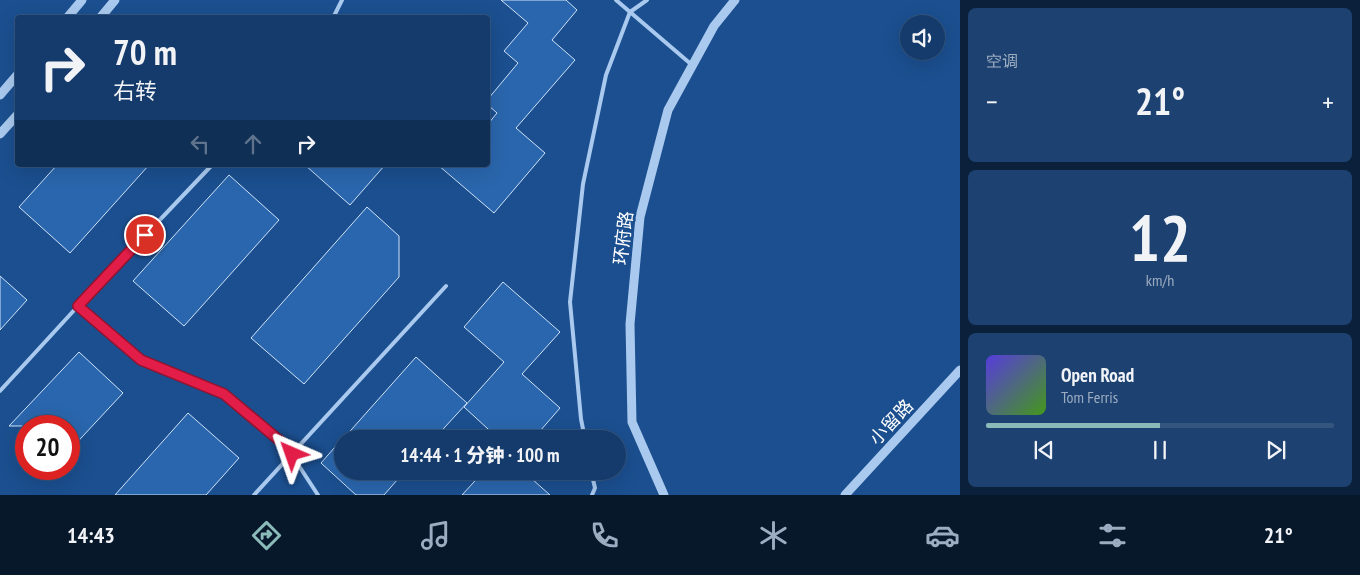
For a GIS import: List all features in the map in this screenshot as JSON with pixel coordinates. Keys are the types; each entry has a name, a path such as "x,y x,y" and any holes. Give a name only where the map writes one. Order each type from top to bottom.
{"street":[{"path":"70,15 82,0"},
{"path":"102,15 115,0"},
{"name":"环府路","path":"664,495 632,422 630,324 640,217 668,110 714,26 735,0"},
{"path":"0,95 15,78"},
{"path":"0,134 15,117"},
{"name":"小留路","path":"846,495 960,370"}],"lane":[{"path":"334,15 342,0"},
{"path":"616,0 692,66"},
{"path":"583,430 570,302 583,184 606,75 630,12 647,0"},
{"path":"0,391 210,167"},
{"path":"254,495 446,286"},
{"path":"78,306 141,360 224,394 286,446 318,495"},
{"path":"592,495 595,488 593,480"}],"building":[{"path":"501,0 566,0 577,10 552,40 575,60 516,128 545,153 494,213 440,167 490,167 490,122 497,113 490,107 490,97 518,63 504,51 528,23"},
{"path":"55,167 147,167 70,253 19,207"},
{"path":"307,167 383,167 350,205"},
{"path":"229,175 279,220 184,326 133,281"},
{"path":"367,207 399,236 399,277 304,384 251,338"},
{"path":"0,276 27,300 0,330"},
{"path":"503,282 560,332 522,374 560,408 541,430 489,430 464,407 504,362 464,327"},
{"path":"79,352 123,393 80,439 80,415 19,415"},
{"path":"416,357 467,403 442,430 351,430"},
{"path":"188,413 239,458 206,495 115,495"},
{"path":"15,420 15,426 9,426"},
{"path":"334,448 334,475 321,463"},
{"path":"340,480 397,480 384,495 356,495"},
{"path":"476,480 533,480 550,495 462,495"}],"route":[{"path":"145,235 78,306 141,360 224,394 286,446 292,454"}]}
